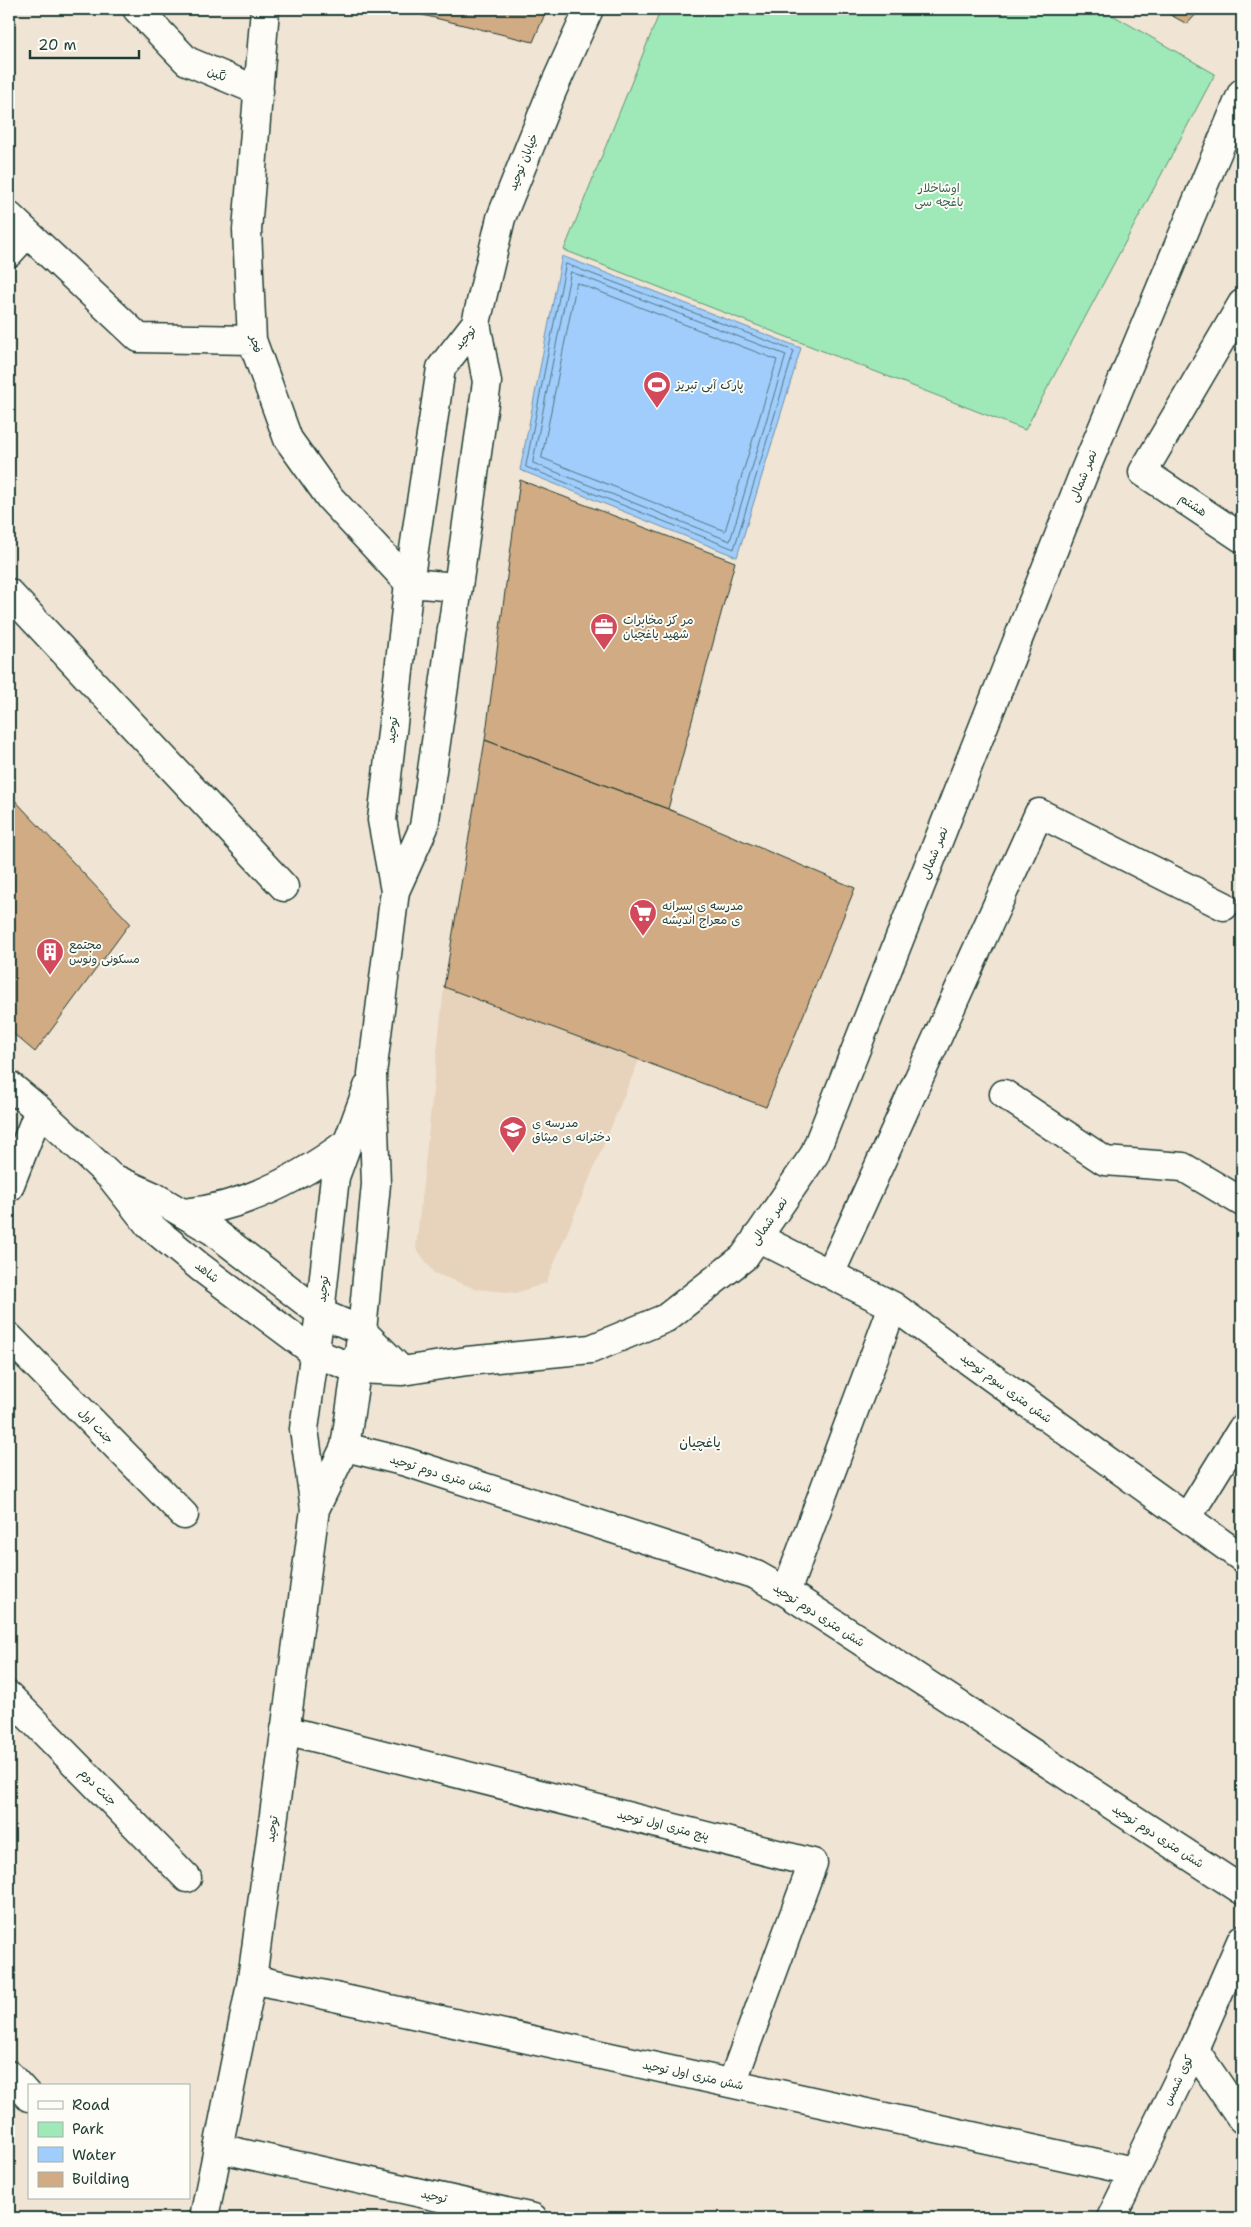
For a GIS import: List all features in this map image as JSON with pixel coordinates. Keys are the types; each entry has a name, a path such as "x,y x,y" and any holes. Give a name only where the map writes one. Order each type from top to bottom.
{"street":[{"name":"نگین","path":"137,9 187,61 259,91"},
{"name":"فجر","path":"265,9 248,230 252,340 288,439 330,498 409,583"},
{"name":"خیابان توحید","path":"476,323 501,218 552,91 589,9"},
{"name":"نصر شمالی","path":"356,1369 402,1371 467,1361 591,1349 666,1318 744,1257 814,1155 1083,475 1242,93"},
{"path":"9,253 18,224 139,338 252,340"},
{"name":"هشتم","path":"1242,304 1143,472 1242,538"},
{"name":"توحید","path":"315,1509 345,1447 362,1331 376,1184 372,1074 394,891 382,820 409,583 441,368 476,323"},
{"name":"توحید","path":"394,891 424,827 487,382 476,323"},
{"path":"409,583 457,587"},
{"path":"9,593 284,887"},
{"path":"830,1274 1039,813 1224,906"},
{"name":"توحید","path":"204,2218 252,1979 315,1509 304,1429 336,1177 372,1074"},
{"name":"شاهد","path":"9,1085 39,1110 111,1177 149,1225 200,1267 315,1353 356,1369"},
{"path":"1004,1094 1105,1161 1183,1166 1242,1202"},
{"path":"9,1187 39,1110"},
{"path":"184,1213 211,1211 240,1202 315,1166 348,1142"},
{"name":"شاهد","path":"111,1177 155,1196 184,1213 213,1231 320,1313 362,1331"},
{"name":"شش متری سوم توحید","path":"757,1237 892,1306 1242,1558"},
{"path":"786,1592 892,1306"},
{"path":"362,1331 402,1371"},
{"name":"جنت اول","path":"9,1337 184,1515"},
{"path":"1187,1518 1242,1429"},
{"name":"شش متری دوم توحید","path":"345,1447 406,1462 747,1572 786,1592 1242,1890"},
{"name":"جنت دوم","path":"9,1696 187,1878"},
{"name":"پنج متری اول توحید","path":"285,1730 812,1863 732,2083"},
{"name":"کوی شمس","path":"1111,2218 1194,2049 1242,1939"},
{"name":"شش متری اول توحید","path":"252,1979 1134,2171"},
{"path":"1194,2049 1242,2119"},
{"path":"9,2075 28,2096"},
{"name":"توحید","path":"218,2148 533,2218"}],"shaded area":[{"name":"مدرسه ی دخترانه ی میثاق","path":"444,987 639,1060 546,1283 516,1293 476,1289 434,1273 416,1248"}],"green space":[{"name":"اوشاخلار باغچه سی","path":"661,9 1102,9 1215,74 1025,430 564,250"}],"water":[{"name":"پارک آبی تبریز","path":"562,256 801,348 737,557 520,470"}],"building":[{"path":"398,9 547,9 533,42"},
{"path":"1160,9 1201,9 1187,24"},
{"name":"مر کز مخابرات شهید یاغچیان","path":"520,480 735,562 668,809 485,740"},
{"name":"مدرسه ی پسرانه ی معراج اندیشه","path":"485,740 668,809 855,888 766,1107 444,987"},
{"name":"مجتمع مسکونی ونوس","path":"9,794 130,923 35,1052 9,1030"}],"place":[{"name":"پارک آبی تبریز","path":"657,409"},
{"name":"مر کز مخابرات شهید یاغچیان","path":"604,651"},
{"name":"مدرسه ی پسرانه ی معراج اندیشه","path":"643,937"},
{"name":"مجتمع مسکونی ونوس","path":"50,976"},
{"name":"مدرسه ی دخترانه ی میثاق","path":"513,1154"}],"district":[{"name":"یاغچیان","path":"700,1442"}]}
